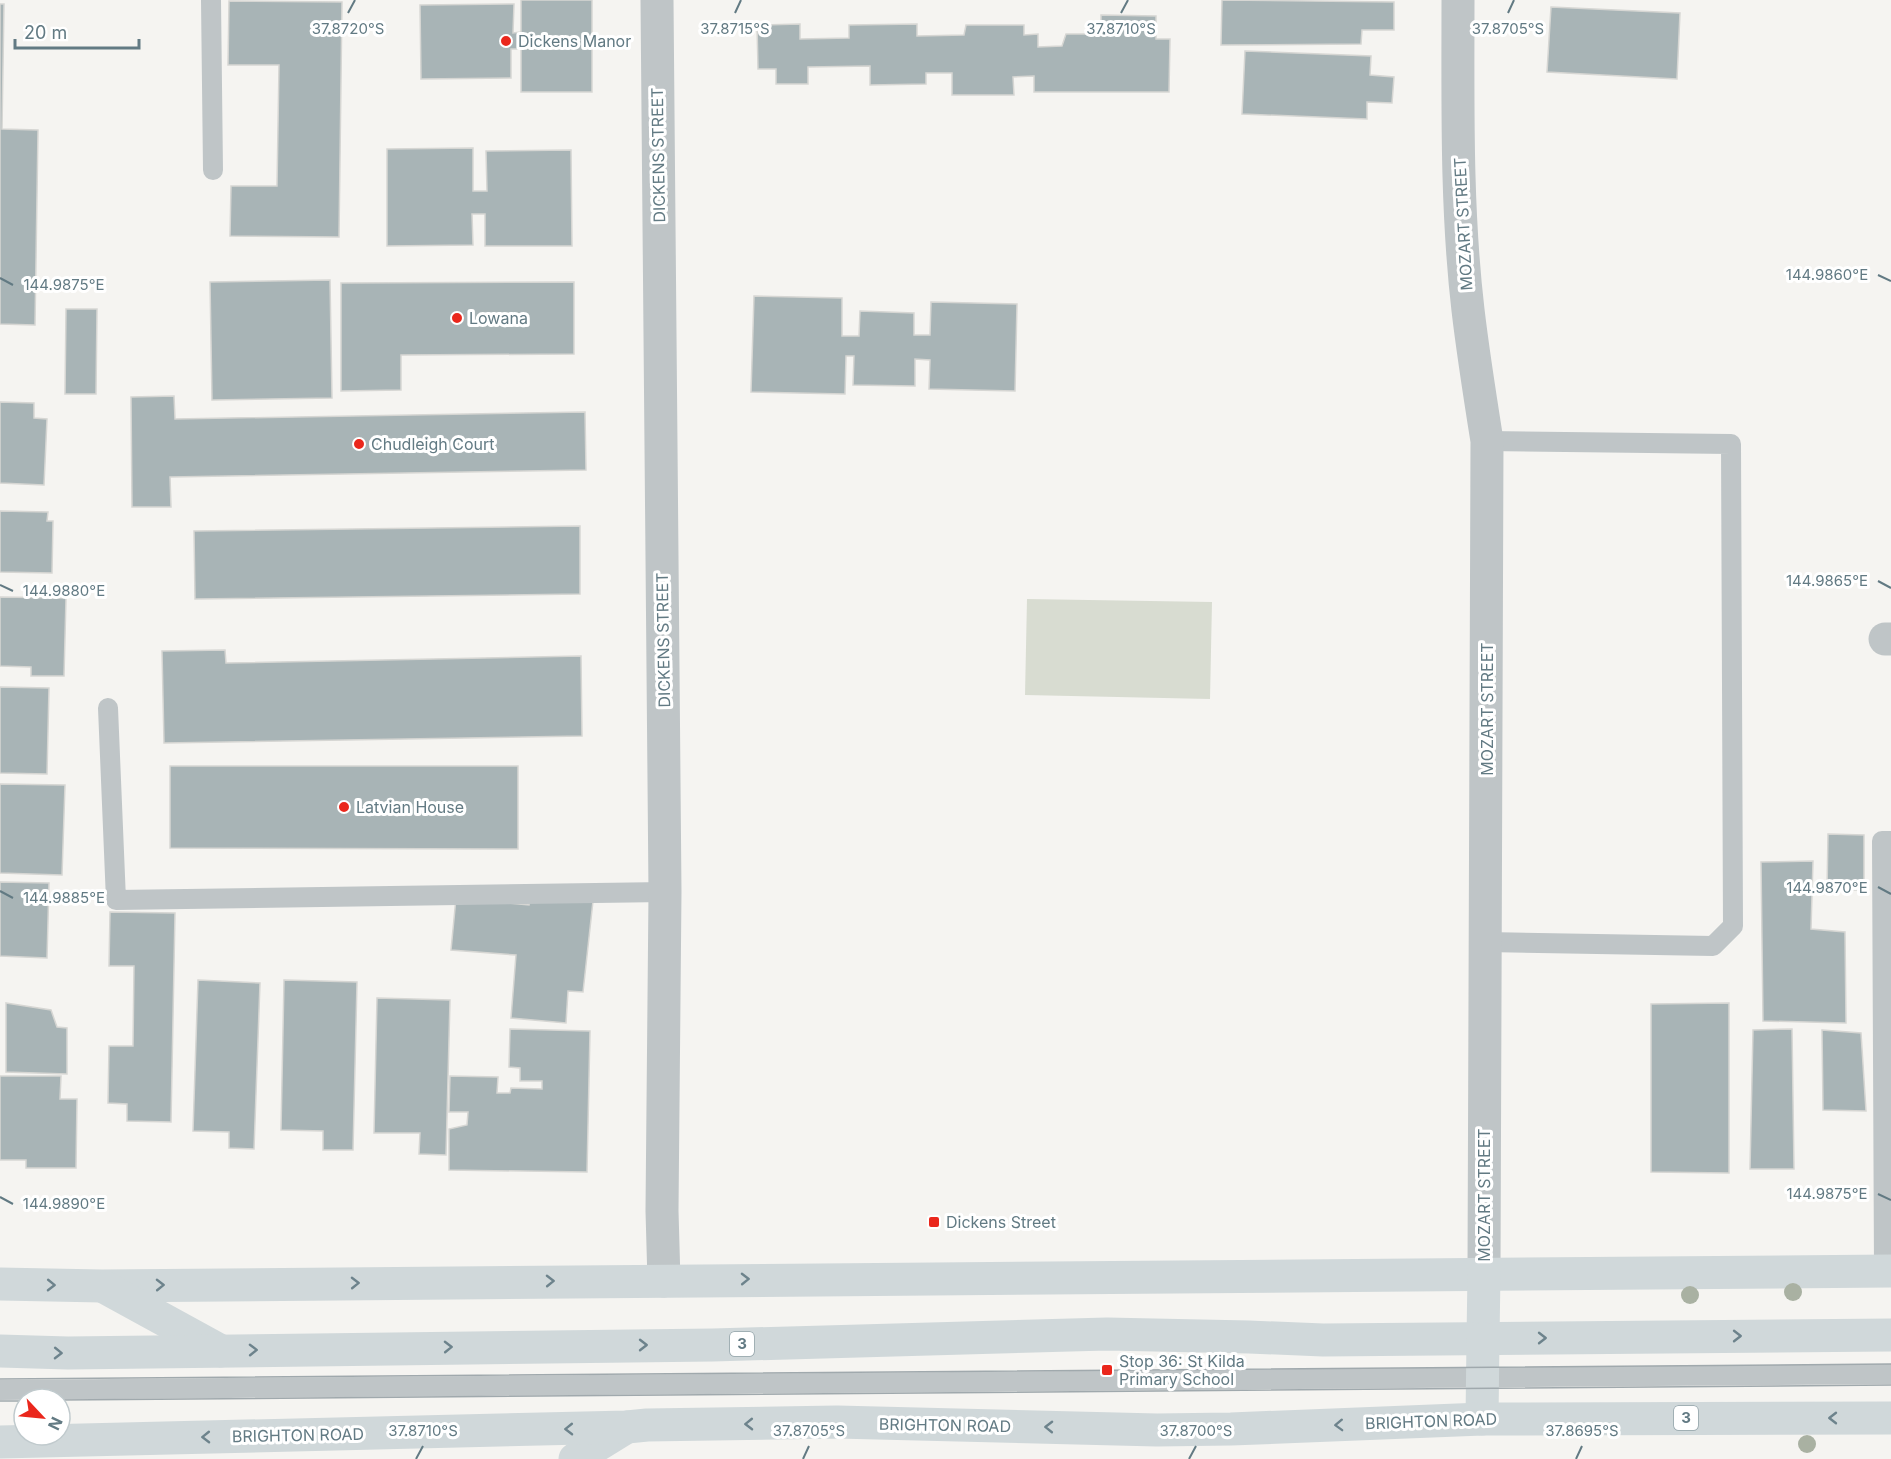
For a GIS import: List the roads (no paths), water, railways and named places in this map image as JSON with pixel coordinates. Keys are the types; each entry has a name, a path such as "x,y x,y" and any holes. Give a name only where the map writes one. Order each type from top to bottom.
{"main road":[{"path":"0,1284 102,1286 939,1277 1120,1279 1484,1273 1888,1271"},
{"name":"MOZART STREET","path":"1482,1419 1484,1273"},
{"path":"102,1286 221,1351"},
{"name":"3","path":"0,1352 713,1345 1107,1334 1249,1336 1323,1340 1891,1335"},
{"name":"BRIGHTON ROAD","path":"0,1442 837,1422 1168,1430 1482,1419 1891,1418"},
{"path":"575,1459 627,1427"}],"street":[{"name":"DICKENS STREET","path":"657,0 665,892 662,1211 664,1281"},
{"name":"MOZART STREET","path":"1458,0 1459,141 1463,246 1468,309 1486,441 1484,1273"}],"lane":[{"path":"211,0 213,170"},
{"path":"1486,441 1731,444 1733,926 1713,946 1486,942"},
{"path":"108,708 116,900 665,892"},
{"path":"1888,1271 1882,842 1891,842"},
{"path":"0,1390 1891,1374"}],"tram line":[{"path":"0,1379 1891,1364"},
{"path":"72,1400 1891,1385"},
{"path":"0,1401 12,1401"}],"place":[{"name":"Dickens Manor","path":"506,41"},
{"name":"Lowana","path":"457,318"},
{"name":"Chudleigh Court","path":"359,444"},
{"name":"Latvian House","path":"344,807"},
{"name":"Dickens Street","path":"934,1222"},
{"name":"Stop 36: St Kilda Primary School","path":"1107,1370"}]}
